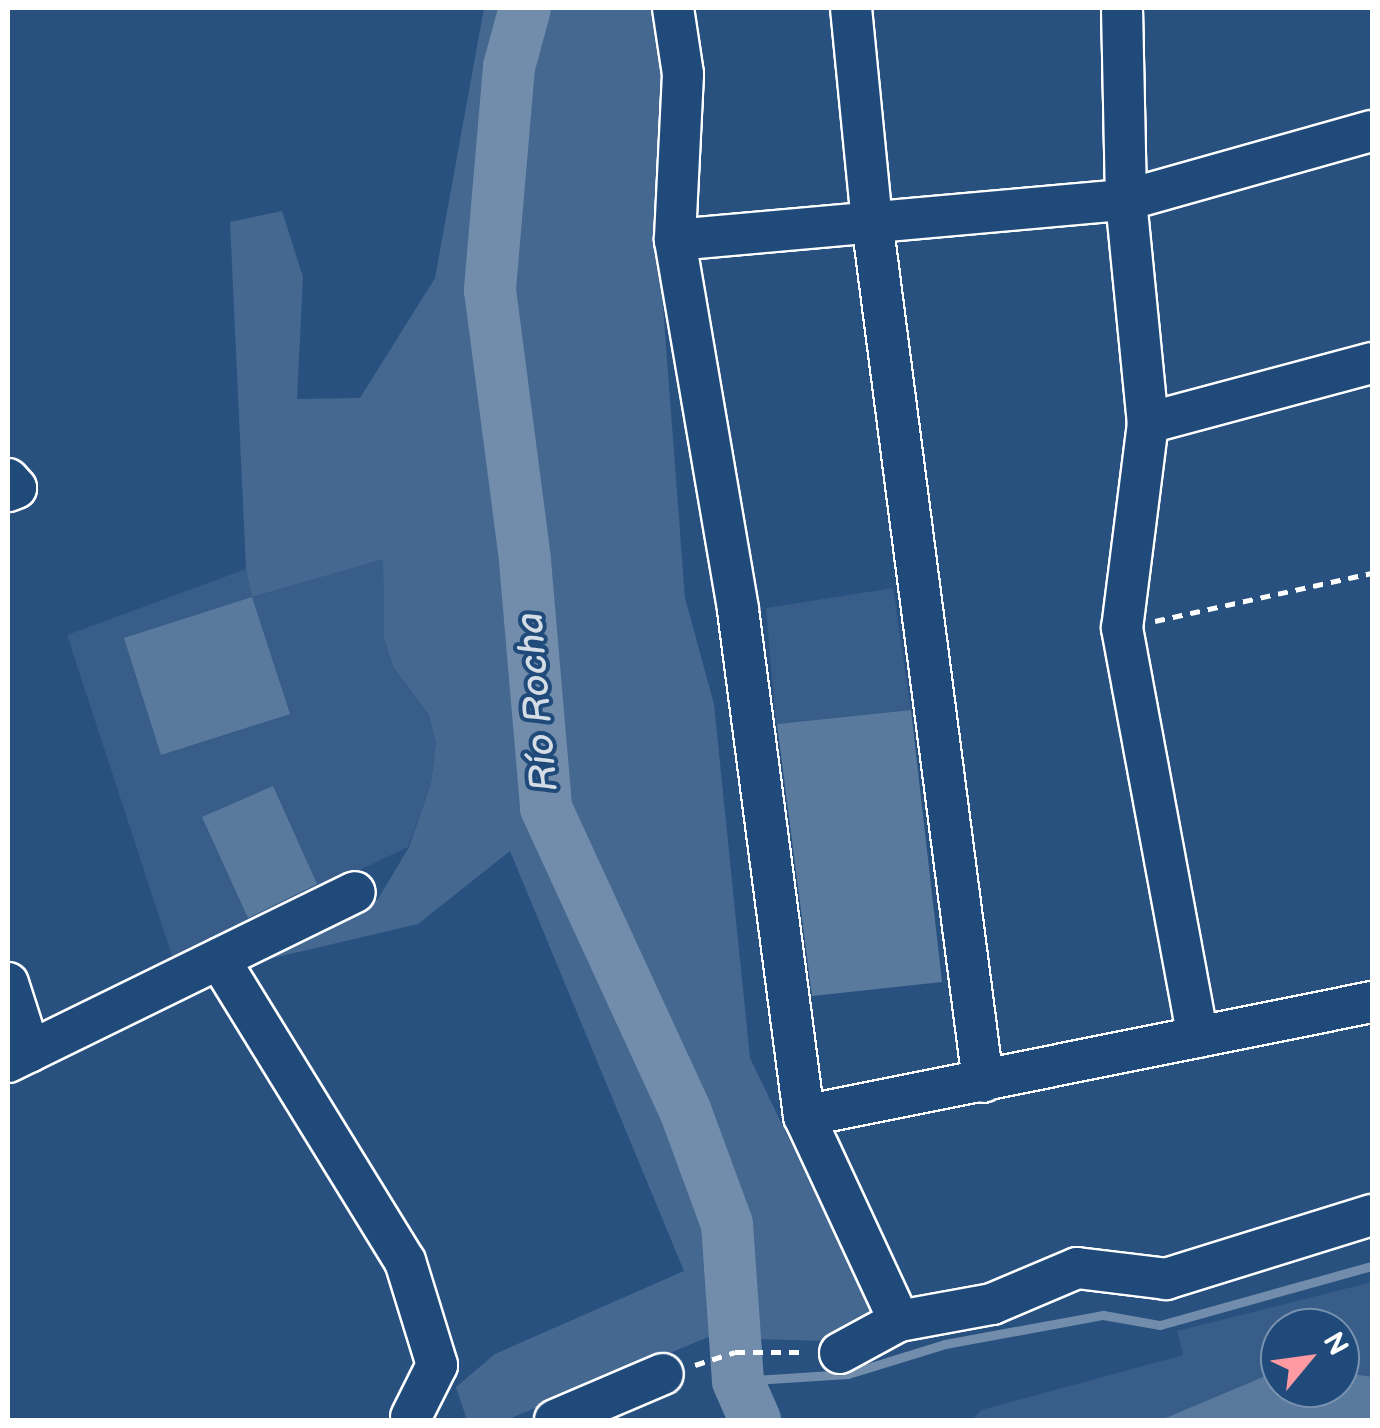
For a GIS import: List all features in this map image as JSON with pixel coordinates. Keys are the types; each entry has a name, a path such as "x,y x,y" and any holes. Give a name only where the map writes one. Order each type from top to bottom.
{"street":[{"path":"673,8 683,74 675,240 738,610 804,1116 899,1321"},
{"path":"852,8 872,222 983,1082"},
{"path":"1122,8 1126,200 1148,423 1122,628 1198,1037"},
{"path":"675,240 1126,200 1372,131"},
{"path":"1148,423 1372,362"},
{"path":"8,479 16,488 8,492"},
{"path":"8,983 19,1057 355,892"},
{"path":"219,959 405,1261 437,1365 409,1419"},
{"path":"804,1116 1372,1002"},
{"path":"840,1353 899,1321 992,1304 1077,1268 1166,1279 1372,1215"},
{"path":"555,1420 663,1374"}],"path":[{"path":"1122,628 1372,573"},
{"path":"663,1374 735,1352 840,1353"}],"shaded area":[{"path":"484,8 506,8 491,52 470,283 504,551 530,817 689,1166 709,1232 711,1336 506,1420 467,1420 456,1387 495,1354 684,1271 510,851 418,924 256,962 378,899 409,847 431,783 436,743 429,715 393,667 384,638 383,559 252,597 246,569 230,222 282,211 303,277 297,399 360,398 435,278"},
{"path":"541,8 658,8 667,71 657,227 685,598 714,704 750,1058 874,1316 829,1341 751,1339 738,1211 558,797 507,295 520,75"},
{"path":"383,558 384,638 393,667 429,715 436,743 431,783 408,847 173,959 67,635 246,569 253,597"},
{"path":"893,588 911,710 776,724 766,608"},
{"path":"1372,1282 1372,1420 972,1420 981,1410 1183,1355 1177,1331 1260,1310 1260,1408 1360,1408 1360,1308 1269,1308"}],"building":[{"path":"252,597 290,714 161,755 124,638"},
{"path":"911,710 942,982 812,996 777,724"},
{"path":"273,786 317,884 248,918 202,817"},
{"path":"1360,1375 1372,1377 1372,1420 1161,1420 1260,1378 1260,1408 1360,1408"}],"waterway":[{"name":"Río Rocha","path":"525,8 509,67 490,290 525,561 546,808 685,1110 727,1224 738,1381 755,1420"},
{"path":"738,1381 848,1374 945,1344 1103,1315 1160,1325 1372,1266"}]}
